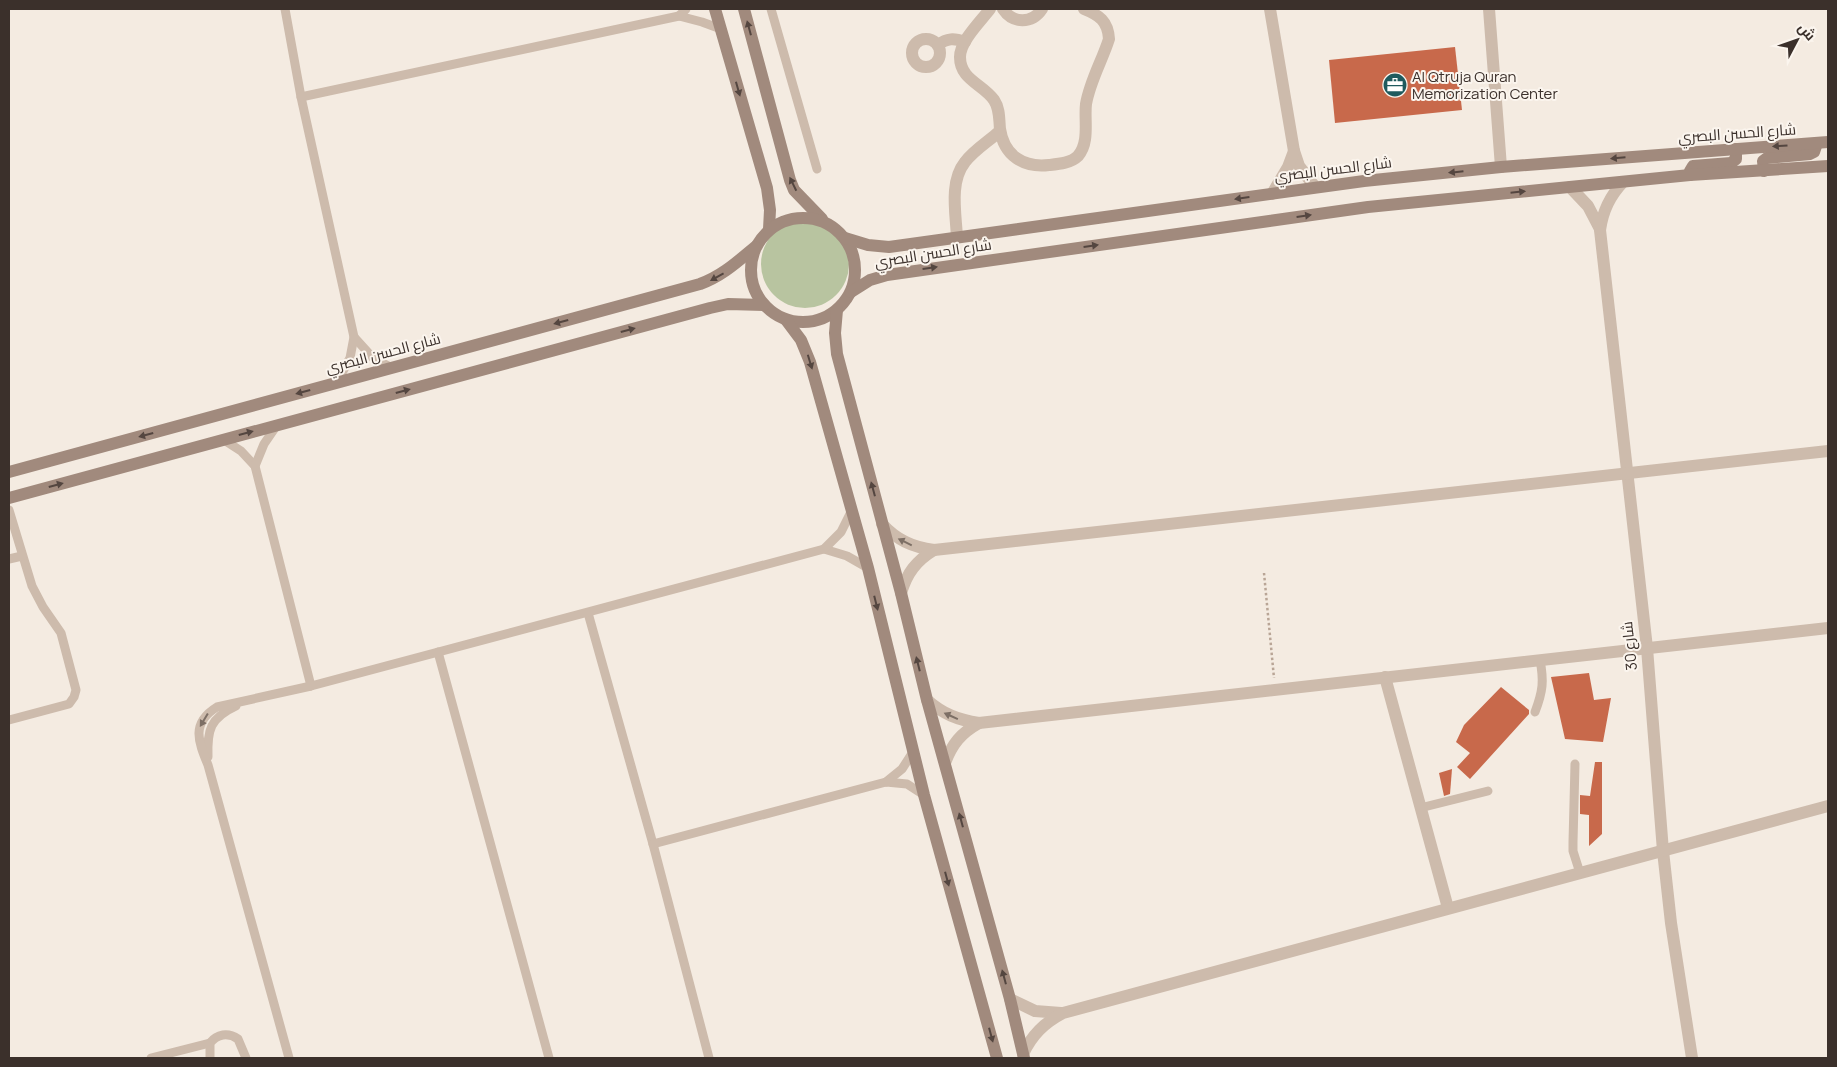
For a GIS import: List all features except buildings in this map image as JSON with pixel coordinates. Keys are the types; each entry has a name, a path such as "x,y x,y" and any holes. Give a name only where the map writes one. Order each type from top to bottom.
{"street":[{"path":"715,9 767,188 770,210 769,229"},
{"path":"744,9 794,190 808,206 845,238 852,250 856,264 851,292 837,310 813,322 786,320 774,314 764,305 755,292 751,277 751,261 755,247 769,229 781,222 795,217 810,217 824,221"},
{"path":"990,9 964,42 960,56 961,67 967,77 993,98 997,106 1000,131 1005,145 1014,157 1027,164 1042,166 1068,162 1077,156 1083,148 1088,94 1109,39 1106,23 1100,17 1084,9"},
{"path":"1003,9 1010,16 1024,21 1032,19 1042,9"},
{"path":"1270,9 1294,151 1299,166 1315,187"},
{"path":"1489,9 1502,167"},
{"path":"938,45 950,39 958,39 964,42"},
{"path":"957,238 955,202 957,176 966,160 1000,131"},
{"path":"1764,171 1763,161 1767,158 1810,154 1823,143"},
{"name":"شارع الحسن البصري","path":"845,238 868,245 889,247 1315,187 1502,167 1823,143"},
{"path":"1690,175 1693,166 1731,163 1736,159 1736,149"},
{"path":"1272,194 1288,167 1294,151"},
{"name":"شارع الحسن البصري","path":"851,292 870,280 887,274 1368,207 1690,175 1828,166"},
{"name":"شارع 30","path":"1623,182 1607,203 1602,216 1600,230 1647,648 1663,851 1671,924 1692,1058"},
{"name":"شارع 30","path":"1570,187 1588,206 1600,230"},
{"name":"شارع الحسن البصري","path":"9,472 700,284 718,277 755,247"},
{"path":"9,498 718,306 740,304 764,305"},
{"path":"837,310 834,333 835,343 901,593 927,700 1010,999 1023,1056"},
{"path":"786,320 801,340 810,362 868,568 924,795 997,1058"},
{"path":"882,524 892,535 905,543 919,548 934,550 1828,451"},
{"path":"901,593 905,580 912,568 922,557 934,550"},
{"path":"927,700 951,717 979,723 1828,628"},
{"path":"1385,677 1448,908"},
{"path":"946,764 950,750 957,739 968,729 979,723"},
{"path":"1023,1056 1029,1041 1038,1030 1050,1020 1063,1013 1828,806"},
{"path":"1010,999 1036,1011 1063,1013"}],"lane":[{"path":"285,9 301,97 354,337 350,358 337,382"},
{"path":"679,16 686,9"},
{"path":"771,9 818,169"},
{"path":"301,97 679,16 721,29"},
{"path":"354,337 372,358 392,368"},
{"path":"255,466 264,444 278,425"},
{"path":"224,440 241,451 255,466 311,686"},
{"path":"9,510 36,597 61,633 76,690 74,698 69,704 9,720"},
{"path":"289,1058 208,765 208,737 214,720 221,714 245,702 588,613 824,549 840,532 852,510"},
{"path":"824,549 847,556 868,568"},
{"path":"9,559 22,556"},
{"path":"588,613 653,844 709,1058"},
{"path":"438,652 549,1058"},
{"path":"1535,712 1542,690 1543,678 1540,660"},
{"path":"886,782 902,769 913,752"},
{"path":"1575,764 1573,851 1580,873"},
{"path":"653,844 886,782 906,784 924,795"},
{"path":"1420,808 1488,791"},
{"path":"151,1058 210,1043 220,1035 232,1035 238,1039 242,1044 246,1058"},
{"path":"210,1043 210,1058"}],"path":[{"path":"1264,574 1276,689"}],"green space":[{"path":"805,220 822,223 830,227 842,239 846,247 849,264 846,281 842,289 830,301 822,305 805,308 788,305 780,301 768,289 764,281 761,264 764,247 768,239 780,227 788,223"}],"place":[{"name":"Al Qtruja Quran Memorization Center","path":"1395,85"}]}
